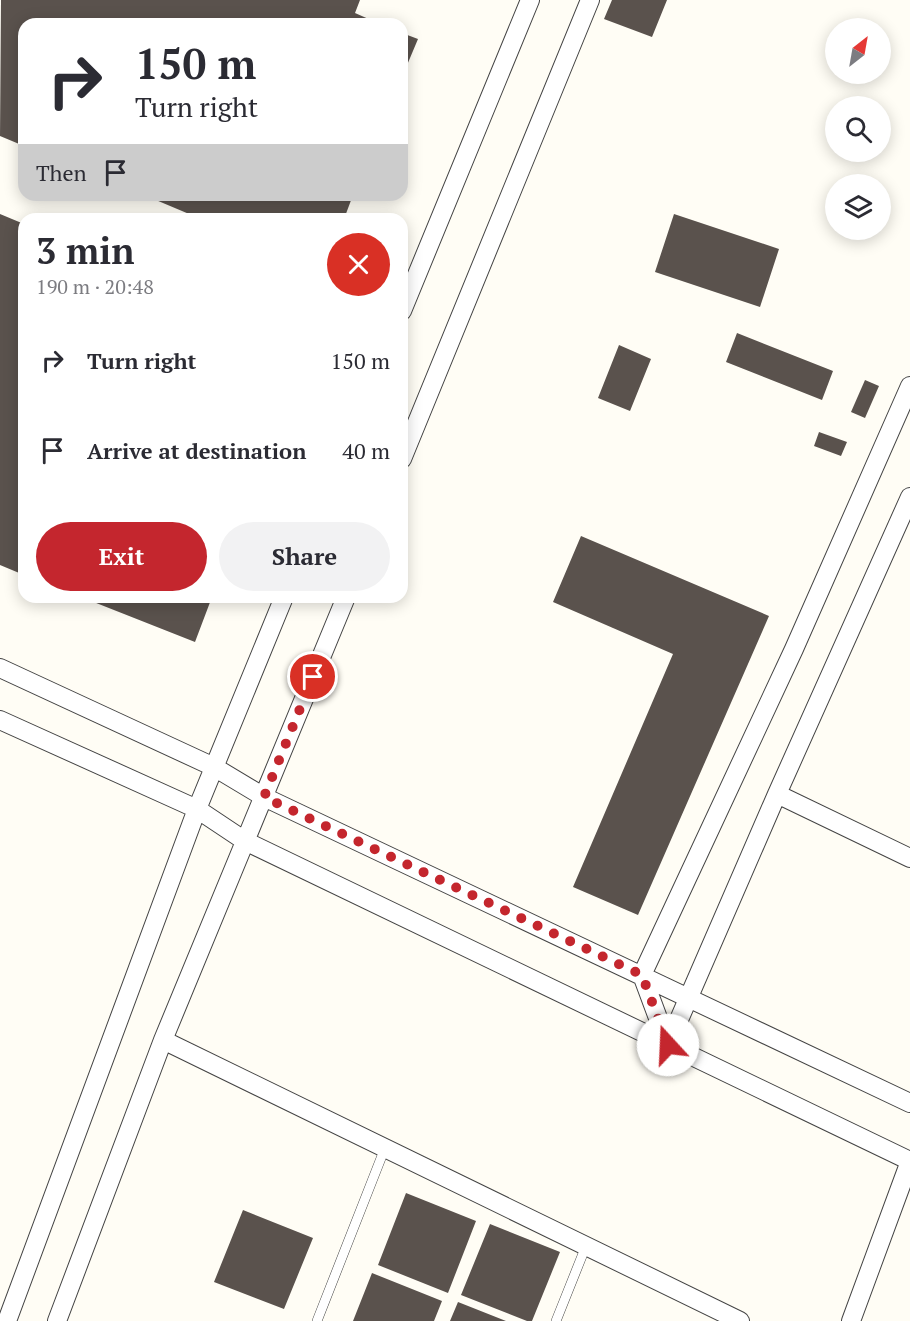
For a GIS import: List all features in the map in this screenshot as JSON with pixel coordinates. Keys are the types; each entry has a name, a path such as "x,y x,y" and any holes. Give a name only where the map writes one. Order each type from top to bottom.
{"street":[{"path":"408,296 530,0"},
{"path":"408,444 590,0"},
{"path":"668,1045 642,975 794,649 910,386"},
{"path":"668,1045 910,497"},
{"path":"7,1321 197,809 282,603"},
{"path":"57,1321 163,1040 344,603"},
{"path":"0,668 214,767 264,797 910,1103"},
{"path":"0,720 197,809 245,841 910,1161 851,1321"},
{"path":"777,794 910,858"},
{"path":"163,1040 740,1321"}],"lane":[{"path":"316,1321 385,1148"},
{"path":"556,1321 586,1246"}],"building":[{"path":"1,0 360,0 355,13 366,18 18,18 18,144 0,136"},
{"path":"612,0 667,0 652,37 604,19"},
{"path":"408,35 418,39 408,63"},
{"path":"158,201 351,201 346,213 187,213"},
{"path":"0,214 18,222 18,572 0,565"},
{"path":"674,214 779,249 760,307 655,272"},
{"path":"737,333 833,371 822,400 726,362"},
{"path":"619,345 651,359 630,411 598,398"},
{"path":"865,380 879,386 865,418 851,412"},
{"path":"819,432 847,442 841,456 814,446"},
{"path":"581,536 769,616 638,915 573,887 673,654 553,602"},
{"path":"96,603 210,603 195,642"},
{"path":"406,1193 476,1221 448,1293 378,1265"},
{"path":"243,1210 313,1238 284,1309 214,1282"},
{"path":"490,1224 560,1252 532,1321 461,1295"},
{"path":"372,1273 442,1301 434,1321 353,1321"},
{"path":"458,1302 506,1321 450,1321"}],"route":[{"path":"313,677 264,797 642,975 668,1045"}]}
